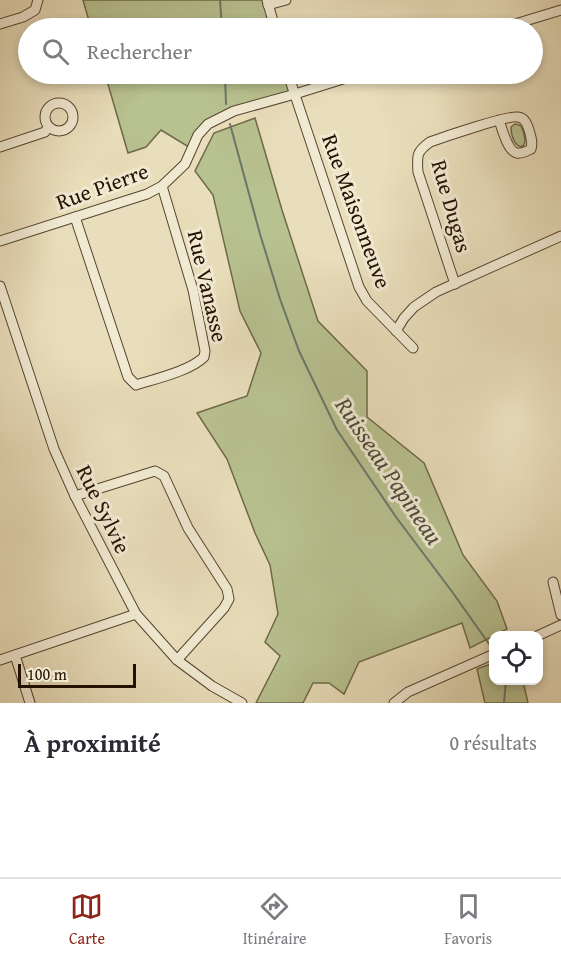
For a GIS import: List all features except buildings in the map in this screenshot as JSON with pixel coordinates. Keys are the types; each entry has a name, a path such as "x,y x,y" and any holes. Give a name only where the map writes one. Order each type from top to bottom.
{"street":[{"path":"20,18 36,10 38,0"},
{"path":"272,18 268,3 286,0"},
{"path":"535,18 561,10"},
{"path":"0,24 18,19"},
{"name":"Rue Maisonneuve","path":"291,84 360,287 367,301 413,348"},
{"name":"Rue Pierre","path":"0,241 147,194 162,186 185,164 198,135 208,124 234,111 326,84"},
{"name":"Rue Dugas","path":"454,284 418,172 417,156 430,142 499,120"},
{"path":"0,147 45,132 48,128"},
{"name":"Rue Vanasse","path":"75,217 128,377 136,385 198,364 204,357 205,351 193,291 162,186"},
{"path":"396,330 414,307 436,292 561,236"},
{"name":"Rue Sylvie","path":"0,286 54,449 75,496 136,614 177,660 212,686 242,703"},
{"path":"75,496 155,471 164,476 188,528 227,589 229,599 224,608 177,660"},
{"path":"553,582 561,615"},
{"path":"0,660 136,614"},
{"path":"543,633 561,625"},
{"path":"15,655 30,703"},
{"path":"394,703 408,692 489,656"}],"green space":[{"path":"83,0 267,0 272,18 88,18"},
{"path":"108,84 292,84 295,94 208,124 192,149 161,130 146,147 128,153"},
{"path":"255,118 318,321 367,371 367,417 424,463 463,555 497,601 507,629 489,631 489,638 470,648 462,623 359,662 344,694 329,683 313,683 303,703 256,703 280,656 265,642 278,614 270,565 255,533 227,459 197,413 247,396 261,353 240,311 213,195 195,171 214,133"},
{"path":"515,124 523,130 525,140 522,146 516,144 512,134 511,127"},
{"path":"489,664 489,685 524,685 528,703 485,703 477,669"}],"waterway":[{"name":"Ruisseau Papineau","path":"220,0 221,18"},
{"name":"Ruisseau Papineau","path":"225,84 226,104"},
{"name":"Ruisseau Papineau","path":"230,124 280,299 299,351 337,430 396,517 489,644"},
{"name":"Ruisseau Papineau","path":"504,703 506,685"}]}
